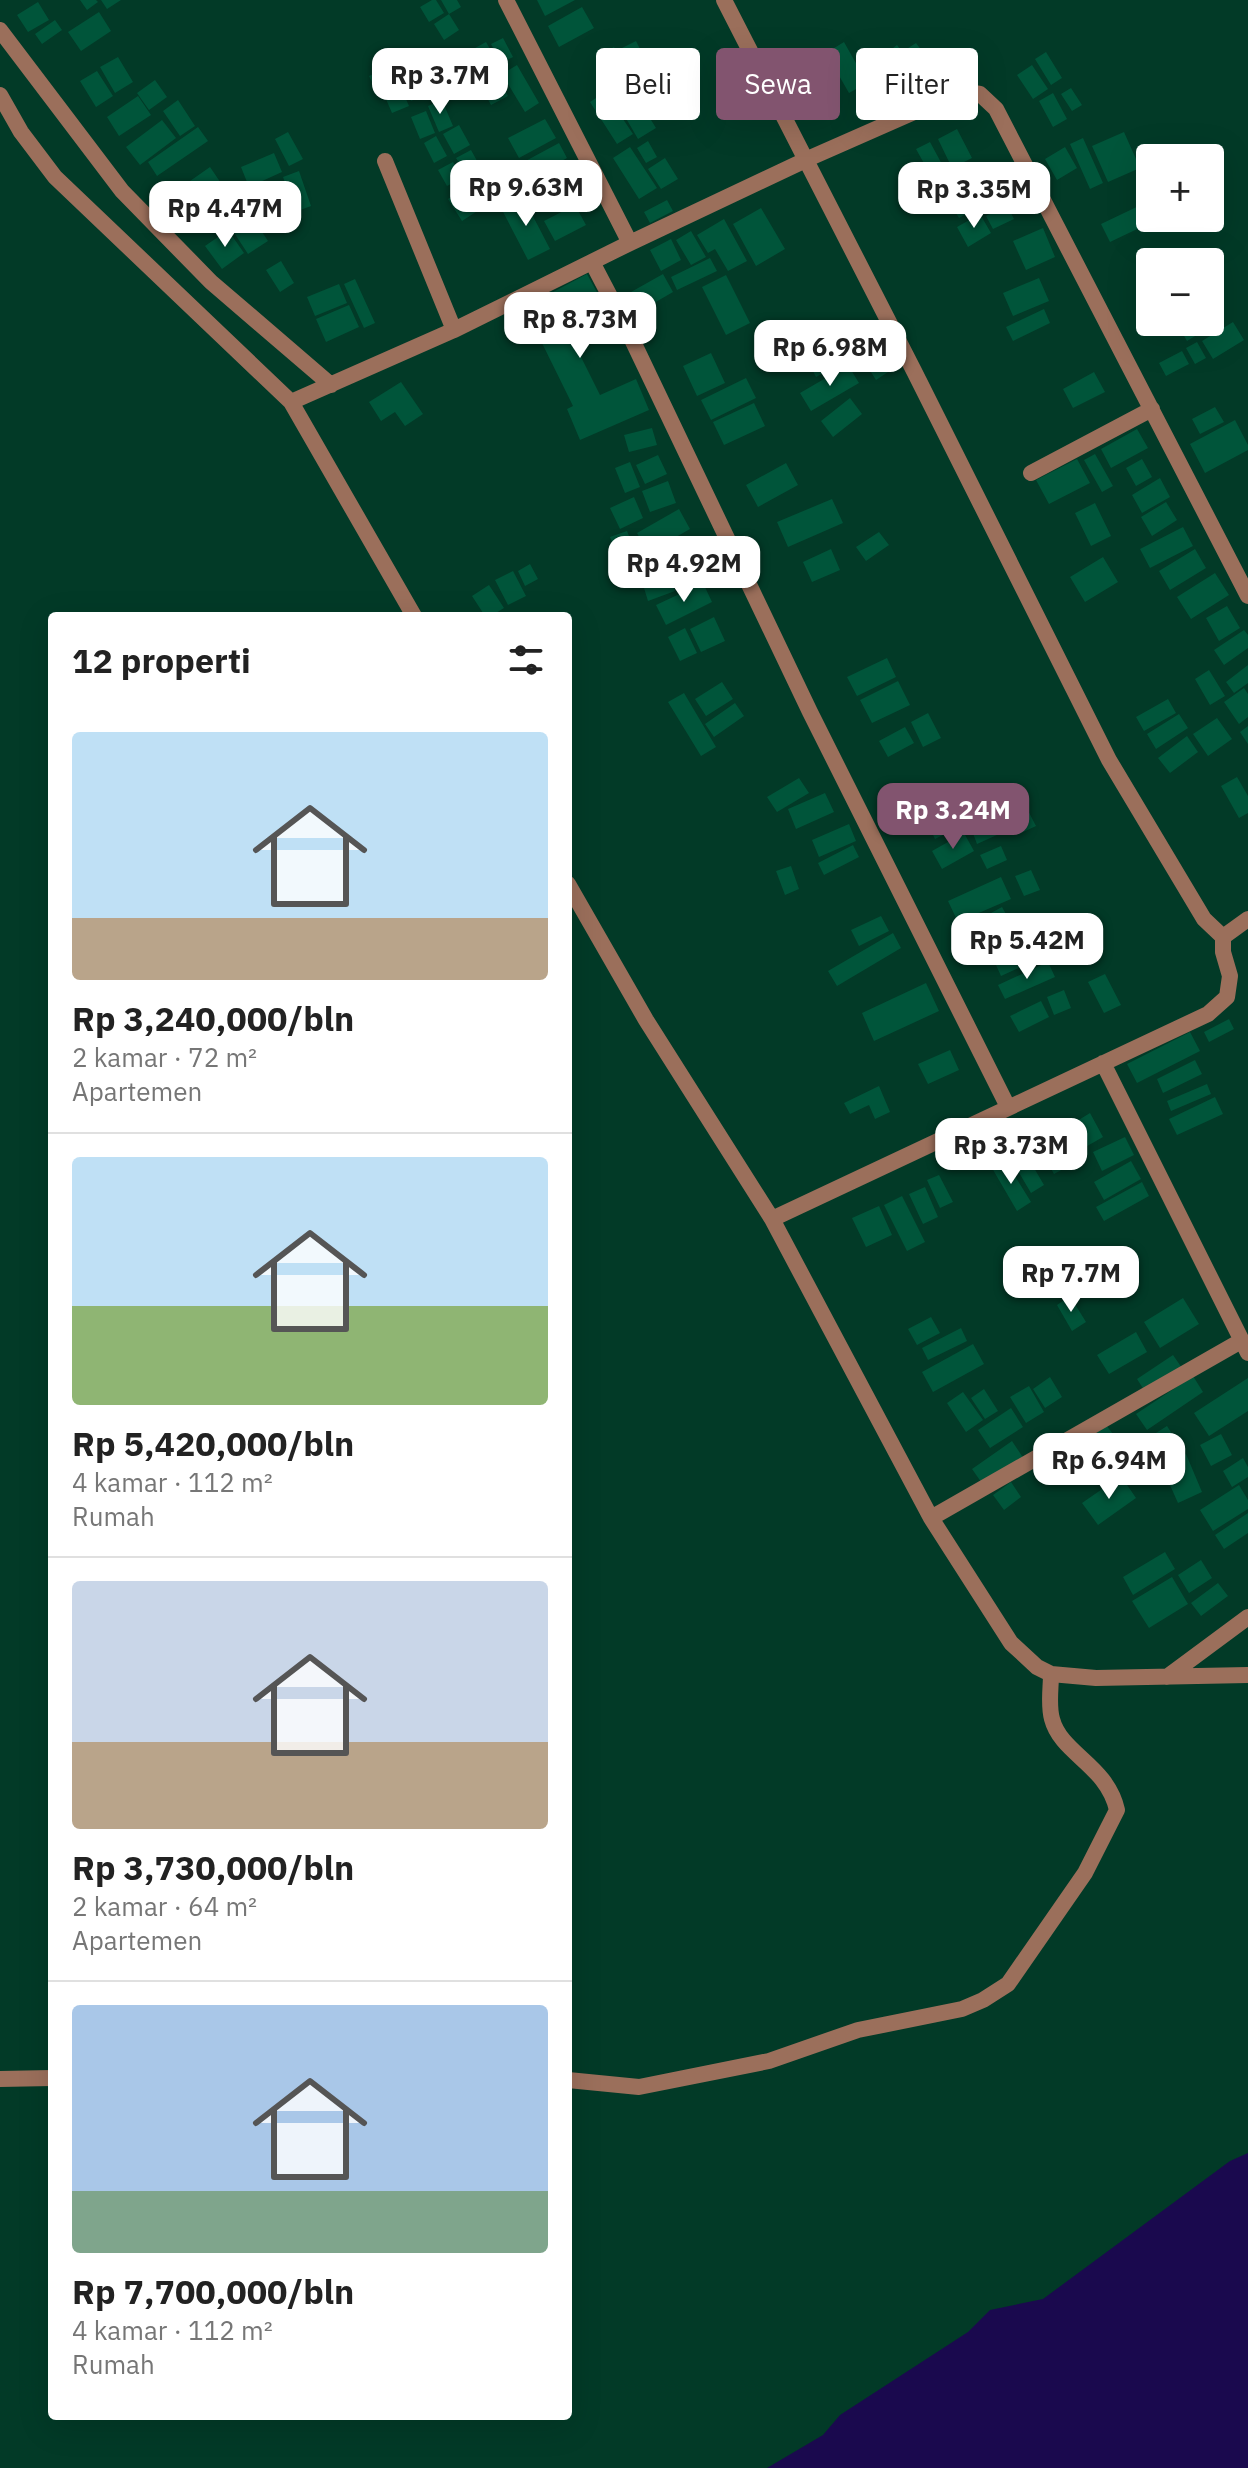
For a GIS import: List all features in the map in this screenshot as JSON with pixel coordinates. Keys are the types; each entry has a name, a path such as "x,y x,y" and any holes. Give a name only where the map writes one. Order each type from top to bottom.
{"street":[{"path":"506,0 630,243"},
{"path":"724,0 814,157 1109,760 1204,919 1223,937 1223,952 1230,976 1227,997 1208,1014 772,1219"},
{"path":"0,30 122,191 211,282 331,385"},
{"path":"291,402 454,330 814,157 962,91 980,94 996,109 1248,596"},
{"path":"0,95 21,132 55,177 291,402 412,612"},
{"path":"385,161 454,330"},
{"path":"592,262 810,712 1008,1107"},
{"path":"1031,473 1152,409"},
{"path":"572,891 646,1020 772,1219 931,1518 1011,1643 1037,1667 1051,1674 1096,1678 1248,1675"},
{"path":"1223,937 1248,919"},
{"path":"931,1518 1245,1347 1103,1063"},
{"path":"1167,1677 1248,1617"},
{"path":"572,2080 639,2087 769,2061 858,2030 962,2009 1008,1984 1085,1873 1117,1810 1113,1793 1061,1737 1052,1719 1051,1674"},
{"path":"0,2079 48,2078"}],"shaded area":[{"path":"1248,2153 1248,2468 767,2468 823,2435 840,2415 968,2332 990,2310 1043,2299 1230,2161"}],"building":[{"path":"80,0 96,0 98,2 87,10"},
{"path":"101,0 121,0 107,9"},
{"path":"436,0 444,13 429,22 420,7"},
{"path":"441,0 457,0 461,7 449,14"},
{"path":"537,0 575,0 545,16"},
{"path":"38,2 49,20 28,32 17,15"},
{"path":"582,7 594,28 559,47 548,26"},
{"path":"99,12 111,31 81,51 68,32"},
{"path":"449,14 459,30 444,40 434,24"},
{"path":"55,20 62,30 42,44 35,34"},
{"path":"503,38 513,57 501,63 491,44"},
{"path":"636,41 640,48 622,48"},
{"path":"486,42 497,61 477,72 466,53"},
{"path":"844,42 856,63 856,89 849,93 840,77 840,48 834,48"},
{"path":"1046,52 1062,78 1051,85 1035,59"},
{"path":"461,55 474,83 456,91 443,63"},
{"path":"118,57 133,82 115,93 100,67"},
{"path":"410,57 416,71 376,90 369,76"},
{"path":"433,62 447,87 435,94 421,68"},
{"path":"517,65 539,103 525,112 502,74"},
{"path":"1032,65 1048,89 1033,99 1017,75"},
{"path":"97,71 113,96 96,107 80,81"},
{"path":"496,74 508,96 491,105 479,83"},
{"path":"419,76 426,94 411,101 403,83"},
{"path":"155,80 167,97 149,110 137,93"},
{"path":"399,83 409,106 392,113 382,90"},
{"path":"1071,88 1082,105 1072,111 1061,94"},
{"path":"1053,93 1067,119 1053,127 1039,101"},
{"path":"138,96 151,115 119,136 107,117"},
{"path":"178,100 195,126 180,136 163,111"},
{"path":"442,100 453,126 439,132 428,106"},
{"path":"426,111 435,133 420,139 411,117"},
{"path":"545,119 556,138 519,158 508,138"},
{"path":"162,120 176,138 140,165 126,147"},
{"path":"602,120 624,120 633,134 617,144"},
{"path":"627,120 651,120 656,128 638,139"},
{"path":"459,125 470,145 454,154 443,134"},
{"path":"198,127 208,141 157,176 148,162"},
{"path":"957,129 972,158 952,168 938,139"},
{"path":"288,132 303,159 289,166 275,139"},
{"path":"1124,132 1136,159 1136,170 1108,182 1092,146"},
{"path":"436,136 447,156 434,163 424,143"},
{"path":"1083,138 1103,183 1090,189 1070,144"},
{"path":"648,141 657,157 646,163 637,148"},
{"path":"930,142 944,168 931,176 916,149"},
{"path":"559,143 567,158 529,179 520,164"},
{"path":"630,147 657,188 639,199 613,158"},
{"path":"1065,147 1077,168 1057,180 1045,159"},
{"path":"471,150 481,168 467,176 456,158"},
{"path":"274,153 282,172 249,187 241,167"},
{"path":"665,158 678,179 661,189 648,169"},
{"path":"453,162 462,178 447,186 438,170"},
{"path":"210,167 225,189 204,202 190,181"},
{"path":"299,171 311,206 295,212 283,177"},
{"path":"485,175 499,197 462,221 448,199"},
{"path":"276,182 291,214 269,224 254,192"},
{"path":"993,183 1003,204 986,212 976,190"},
{"path":"972,188 982,205 959,218 949,202"},
{"path":"523,197 550,249 528,260 501,208"},
{"path":"667,200 673,211 650,223 644,212"},
{"path":"575,205 586,225 555,241 544,221"},
{"path":"1007,205 1014,219 993,229 986,216"},
{"path":"1136,207 1136,230 1110,242 1101,224"},
{"path":"761,208 785,249 756,266 733,224"},
{"path":"249,212 268,241 248,254 229,225"},
{"path":"980,214 991,233 968,247 957,227"},
{"path":"724,219 747,261 728,271 715,249 708,253 697,235"},
{"path":"1043,228 1055,257 1026,270 1013,241"},
{"path":"228,230 244,253 222,269 205,246"},
{"path":"691,231 706,257 691,265 676,240"},
{"path":"671,239 681,260 661,271 650,250"},
{"path":"710,258 717,271 677,290 671,277"},
{"path":"281,261 294,283 280,292 266,270"},
{"path":"587,274 604,305 565,325 600,395 636,379 649,410 580,440 567,409 573,406 540,339 537,340 521,309"},
{"path":"663,274 673,292 642,310 631,292"},
{"path":"726,275 750,323 726,335 702,287"},
{"path":"1039,278 1049,301 1013,316 1003,293"},
{"path":"355,279 375,323 364,328 344,284"},
{"path":"339,284 347,303 315,316 307,297"},
{"path":"349,305 359,327 326,342 316,319"},
{"path":"1044,309 1050,323 1013,341 1006,327"},
{"path":"1233,322 1244,340 1213,359 1202,341 1210,336 1224,336 1224,328"},
{"path":"892,338 906,360 876,380 862,358"},
{"path":"836,341 847,360 816,377 806,357"},
{"path":"1197,342 1206,358 1195,364 1186,348"},
{"path":"1182,351 1189,364 1166,376 1159,363"},
{"path":"711,353 725,383 697,396 683,366"},
{"path":"848,365 859,383 811,411 800,393"},
{"path":"1094,372 1105,392 1073,408 1063,389"},
{"path":"746,378 756,398 711,420 701,400"},
{"path":"401,382 423,414 405,426 395,412 381,421 369,402"},
{"path":"850,398 862,414 833,437 821,421"},
{"path":"754,403 765,426 724,445 713,422"},
{"path":"1215,407 1224,422 1200,434 1192,419"},
{"path":"1235,420 1248,450 1205,473 1190,444"},
{"path":"652,428 657,445 629,452 624,435"},
{"path":"1137,429 1148,448 1111,468 1101,449"},
{"path":"1095,454 1113,486 1102,492 1084,460"},
{"path":"658,455 667,474 645,484 636,465"},
{"path":"1077,459 1090,483 1049,504 1036,480"},
{"path":"1142,459 1152,477 1136,486 1126,468"},
{"path":"630,462 640,487 625,493 615,468"},
{"path":"786,463 798,485 758,507 746,485"},
{"path":"1160,478 1170,497 1142,513 1132,495"},
{"path":"668,481 676,503 650,512 642,491"},
{"path":"634,497 643,518 620,529 610,508"},
{"path":"832,499 843,523 788,547 777,522"},
{"path":"1166,502 1177,520 1152,536 1141,517"},
{"path":"1095,503 1111,536 1091,546 1075,513"},
{"path":"679,509 690,529 648,553 637,533"},
{"path":"1183,527 1193,546 1150,568 1140,549"},
{"path":"627,531 637,556 620,562 610,537"},
{"path":"879,532 889,545 866,561 856,547"},
{"path":"831,549 840,570 812,582 803,562"},
{"path":"1195,549 1206,568 1170,590 1159,571"},
{"path":"1103,557 1118,582 1085,602 1070,577"},
{"path":"689,560 696,579 673,586 675,591 648,601 644,588 671,578 667,566"},
{"path":"530,564 538,579 525,586 518,571"},
{"path":"513,571 526,596 508,605 495,580"},
{"path":"1215,573 1229,595 1191,619 1177,597"},
{"path":"703,583 712,602 666,625 656,605"},
{"path":"489,585 504,608 498,612 482,612 472,596"},
{"path":"1227,606 1240,628 1219,641 1206,618"},
{"path":"714,617 725,641 701,652 690,629"},
{"path":"685,628 697,653 680,661 668,637"},
{"path":"1244,630 1248,635 1248,648 1224,665 1214,650"},
{"path":"887,658 896,677 857,696 847,677"},
{"path":"1248,665 1248,683 1234,693 1226,682"},
{"path":"1209,670 1225,696 1210,705 1195,679"},
{"path":"898,681 910,705 872,723 860,700"},
{"path":"722,682 733,699 706,716 695,699"},
{"path":"1244,688 1248,694 1248,717 1239,724 1224,702"},
{"path":"684,693 716,747 701,756 668,702"},
{"path":"1168,699 1176,713 1144,731 1136,717"},
{"path":"735,703 744,716 714,737 705,724"},
{"path":"928,713 941,738 923,747 911,722"},
{"path":"1179,714 1188,728 1156,749 1147,734"},
{"path":"1217,718 1232,739 1208,756 1193,734"},
{"path":"1248,726 1248,744 1240,732"},
{"path":"905,727 914,743 888,757 879,741"},
{"path":"1187,736 1198,752 1170,773 1158,758"},
{"path":"1237,777 1248,796 1248,813 1239,818 1221,786"},
{"path":"799,778 809,793 777,812 767,797"},
{"path":"974,791 986,812 969,821 957,800"},
{"path":"825,793 834,812 796,829 788,809"},
{"path":"1023,801 1036,826 1019,834 1007,809"},
{"path":"955,808 964,824 935,839 927,822"},
{"path":"1001,815 1008,830 977,844 971,828"},
{"path":"849,824 856,841 819,857 812,840"},
{"path":"964,833 974,851 942,869 932,851"},
{"path":"853,845 859,857 824,875 818,863"},
{"path":"1001,846 1007,860 987,869 980,855"},
{"path":"791,866 799,889 785,895 776,871"},
{"path":"1031,870 1040,890 1024,896 1015,876"},
{"path":"1001,877 1011,899 958,922 948,901"},
{"path":"1002,907 1011,923 967,948 958,931"},
{"path":"881,916 889,931 859,946 851,930"},
{"path":"893,933 901,948 837,986 828,971"},
{"path":"1026,951 1032,962 1001,976 996,965"},
{"path":"1048,962 1055,977 1005,999 998,985"},
{"path":"1105,974 1121,1005 1104,1013 1088,982"},
{"path":"926,983 939,1011 874,1041 862,1013"},
{"path":"1064,990 1071,1008 1054,1015 1047,997"},
{"path":"1041,1001 1049,1017 1019,1032 1010,1016"},
{"path":"1229,1019 1234,1029 1209,1042 1204,1032"},
{"path":"1190,1032 1200,1051 1137,1083 1127,1064"},
{"path":"950,1050 959,1070 928,1084 918,1064"},
{"path":"1195,1060 1202,1074 1163,1093 1157,1079"},
{"path":"1207,1084 1211,1094 1171,1111 1167,1101"},
{"path":"879,1086 890,1112 875,1119 869,1105 850,1114 844,1103"},
{"path":"1215,1097 1223,1114 1177,1135 1169,1119"},
{"path":"1090,1113 1103,1137 1082,1149 1069,1126"},
{"path":"1052,1122 1074,1163 1054,1174 1032,1134"},
{"path":"990,1130 1001,1149 985,1159 974,1140"},
{"path":"1125,1137 1134,1155 1102,1171 1093,1152"},
{"path":"1027,1156 1044,1185 1031,1193 1014,1164"},
{"path":"1005,1160 1031,1202 1017,1211 992,1168"},
{"path":"1131,1161 1141,1179 1104,1200 1094,1182"},
{"path":"939,1175 953,1202 940,1208 927,1180"},
{"path":"1142,1182 1149,1196 1104,1221 1096,1207"},
{"path":"925,1187 938,1217 923,1224 909,1194"},
{"path":"902,1196 925,1242 907,1251 884,1205"},
{"path":"879,1206 892,1235 866,1247 852,1218"},
{"path":"1076,1254 1095,1287 1078,1297 1058,1265"},
{"path":"1070,1296 1086,1322 1072,1331 1057,1305"},
{"path":"1183,1298 1199,1324 1160,1348 1144,1322"},
{"path":"931,1317 940,1333 917,1345 908,1329"},
{"path":"961,1328 967,1341 928,1360 922,1348"},
{"path":"1136,1332 1147,1352 1109,1374 1097,1355"},
{"path":"973,1344 984,1364 933,1392 922,1372"},
{"path":"1173,1355 1182,1368 1146,1393 1137,1379"},
{"path":"1193,1376 1203,1392 1147,1430 1136,1414"},
{"path":"1050,1377 1062,1397 1045,1408 1033,1389"},
{"path":"1248,1378 1248,1411 1209,1436 1194,1413"},
{"path":"1029,1386 1044,1412 1026,1423 1010,1397"},
{"path":"984,1389 998,1411 985,1419 971,1398"},
{"path":"963,1392 983,1420 966,1432 947,1403"},
{"path":"1011,1408 1023,1427 990,1448 978,1430"},
{"path":"1106,1425 1123,1447 1100,1464 1084,1442"},
{"path":"1167,1426 1180,1446 1160,1458 1148,1438"},
{"path":"1221,1434 1232,1455 1211,1466 1200,1445"},
{"path":"1012,1441 1024,1459 984,1486 972,1469"},
{"path":"1068,1450 1080,1471 1059,1484 1046,1462"},
{"path":"1186,1454 1202,1492 1178,1503 1161,1465"},
{"path":"1243,1458 1248,1467 1248,1477 1232,1487 1223,1471"},
{"path":"1121,1476 1136,1498 1098,1525 1082,1503"},
{"path":"1011,1482 1021,1497 1004,1510 993,1495"},
{"path":"1239,1485 1248,1500 1248,1509 1213,1531 1200,1510"},
{"path":"1248,1513 1248,1533 1224,1549 1215,1535"},
{"path":"1165,1552 1175,1569 1133,1595 1123,1577"},
{"path":"1201,1560 1212,1578 1189,1593 1178,1575"},
{"path":"1172,1577 1188,1604 1149,1628 1132,1601"},
{"path":"1218,1583 1228,1596 1201,1616 1191,1603"}]}
